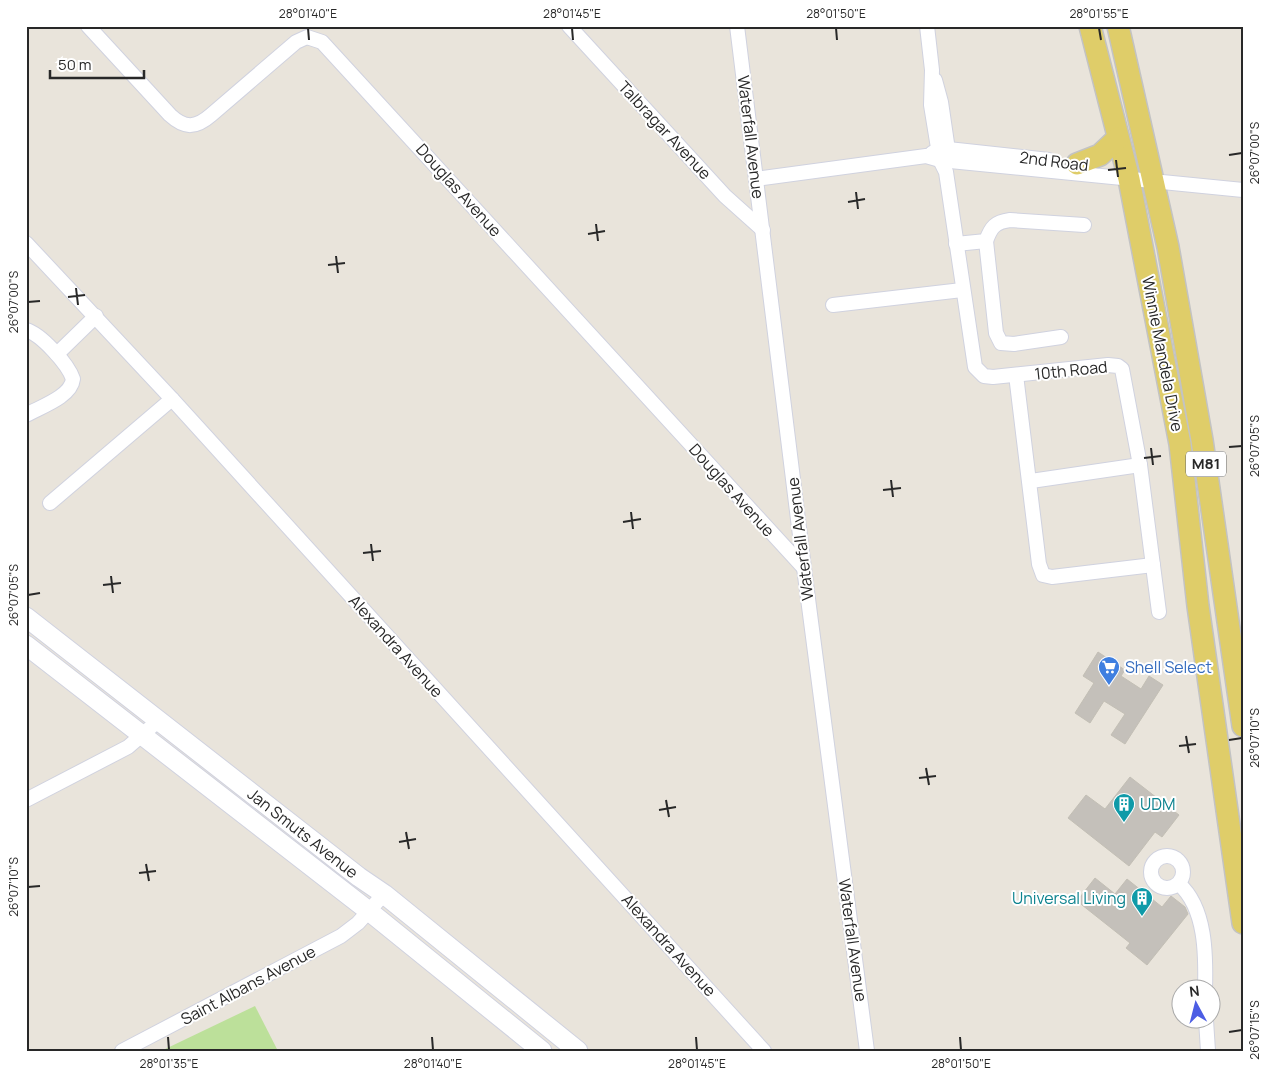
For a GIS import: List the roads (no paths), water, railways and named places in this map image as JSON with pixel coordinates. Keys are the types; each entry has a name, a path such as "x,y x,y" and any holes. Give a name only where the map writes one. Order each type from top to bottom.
{"main road":[{"name":"Winnie Mandela Drive","path":"1090,26 1127,175 1180,444 1198,606 1243,924"},
{"name":"Winnie Mandela Drive","path":"1118,26 1168,247 1202,440 1243,726"},
{"path":"1077,164 1100,155 1118,138"},
{"name":"Jan Smuts Avenue","path":"26,617 359,877 384,894 578,1051"},
{"name":"Jan Smuts Avenue","path":"26,646 370,912 542,1051"}],"street":[{"name":"Douglas Avenue","path":"88,26 170,116 184,125 191,126 197,125 211,116 296,42 307,37 322,42 804,568"},
{"name":"Talbragar Avenue","path":"569,26 725,196 764,230"},
{"name":"Waterfall Avenue","path":"736,26 764,230 804,568 867,1051"},
{"name":"10th Road","path":"927,26 932,70 930,100 956,244 975,367 984,376 1016,375 1108,365 1118,366 1124,374 1140,465 1159,612"},
{"name":"2nd Road","path":"756,180 941,158 1077,164 1127,175"},
{"name":"2nd Road","path":"941,158 1243,184"},
{"name":"2nd Road","path":"1152,177 1243,190"},
{"path":"1061,336 1014,344 1002,343 996,333 986,241 994,225 1000,221 1084,225"},
{"path":"956,244 986,241"},
{"name":"Alexandra Avenue","path":"26,243 172,399 764,1051"},
{"path":"833,305 962,290"},
{"path":"56,354 96,316"},
{"path":"26,330 38,336 56,354 72,376 72,386 66,392 26,415"},
{"path":"1016,375 1031,481 1040,564 1043,574 1052,577 1152,565"},
{"path":"50,503 172,399"},
{"path":"1031,481 1140,465"},
{"path":"26,800 128,747 158,721"},
{"path":"1179,884 1192,898 1198,914 1204,980"},
{"name":"Saint Albans Avenue","path":"122,1051 340,936 370,912 384,894"},
{"path":"1207,1030 1208,1051"}],"place":[{"name":"Shell Select","path":"1109,686"},
{"name":"UDM","path":"1124,823"},
{"name":"Universal Living","path":"1142,917"}]}
